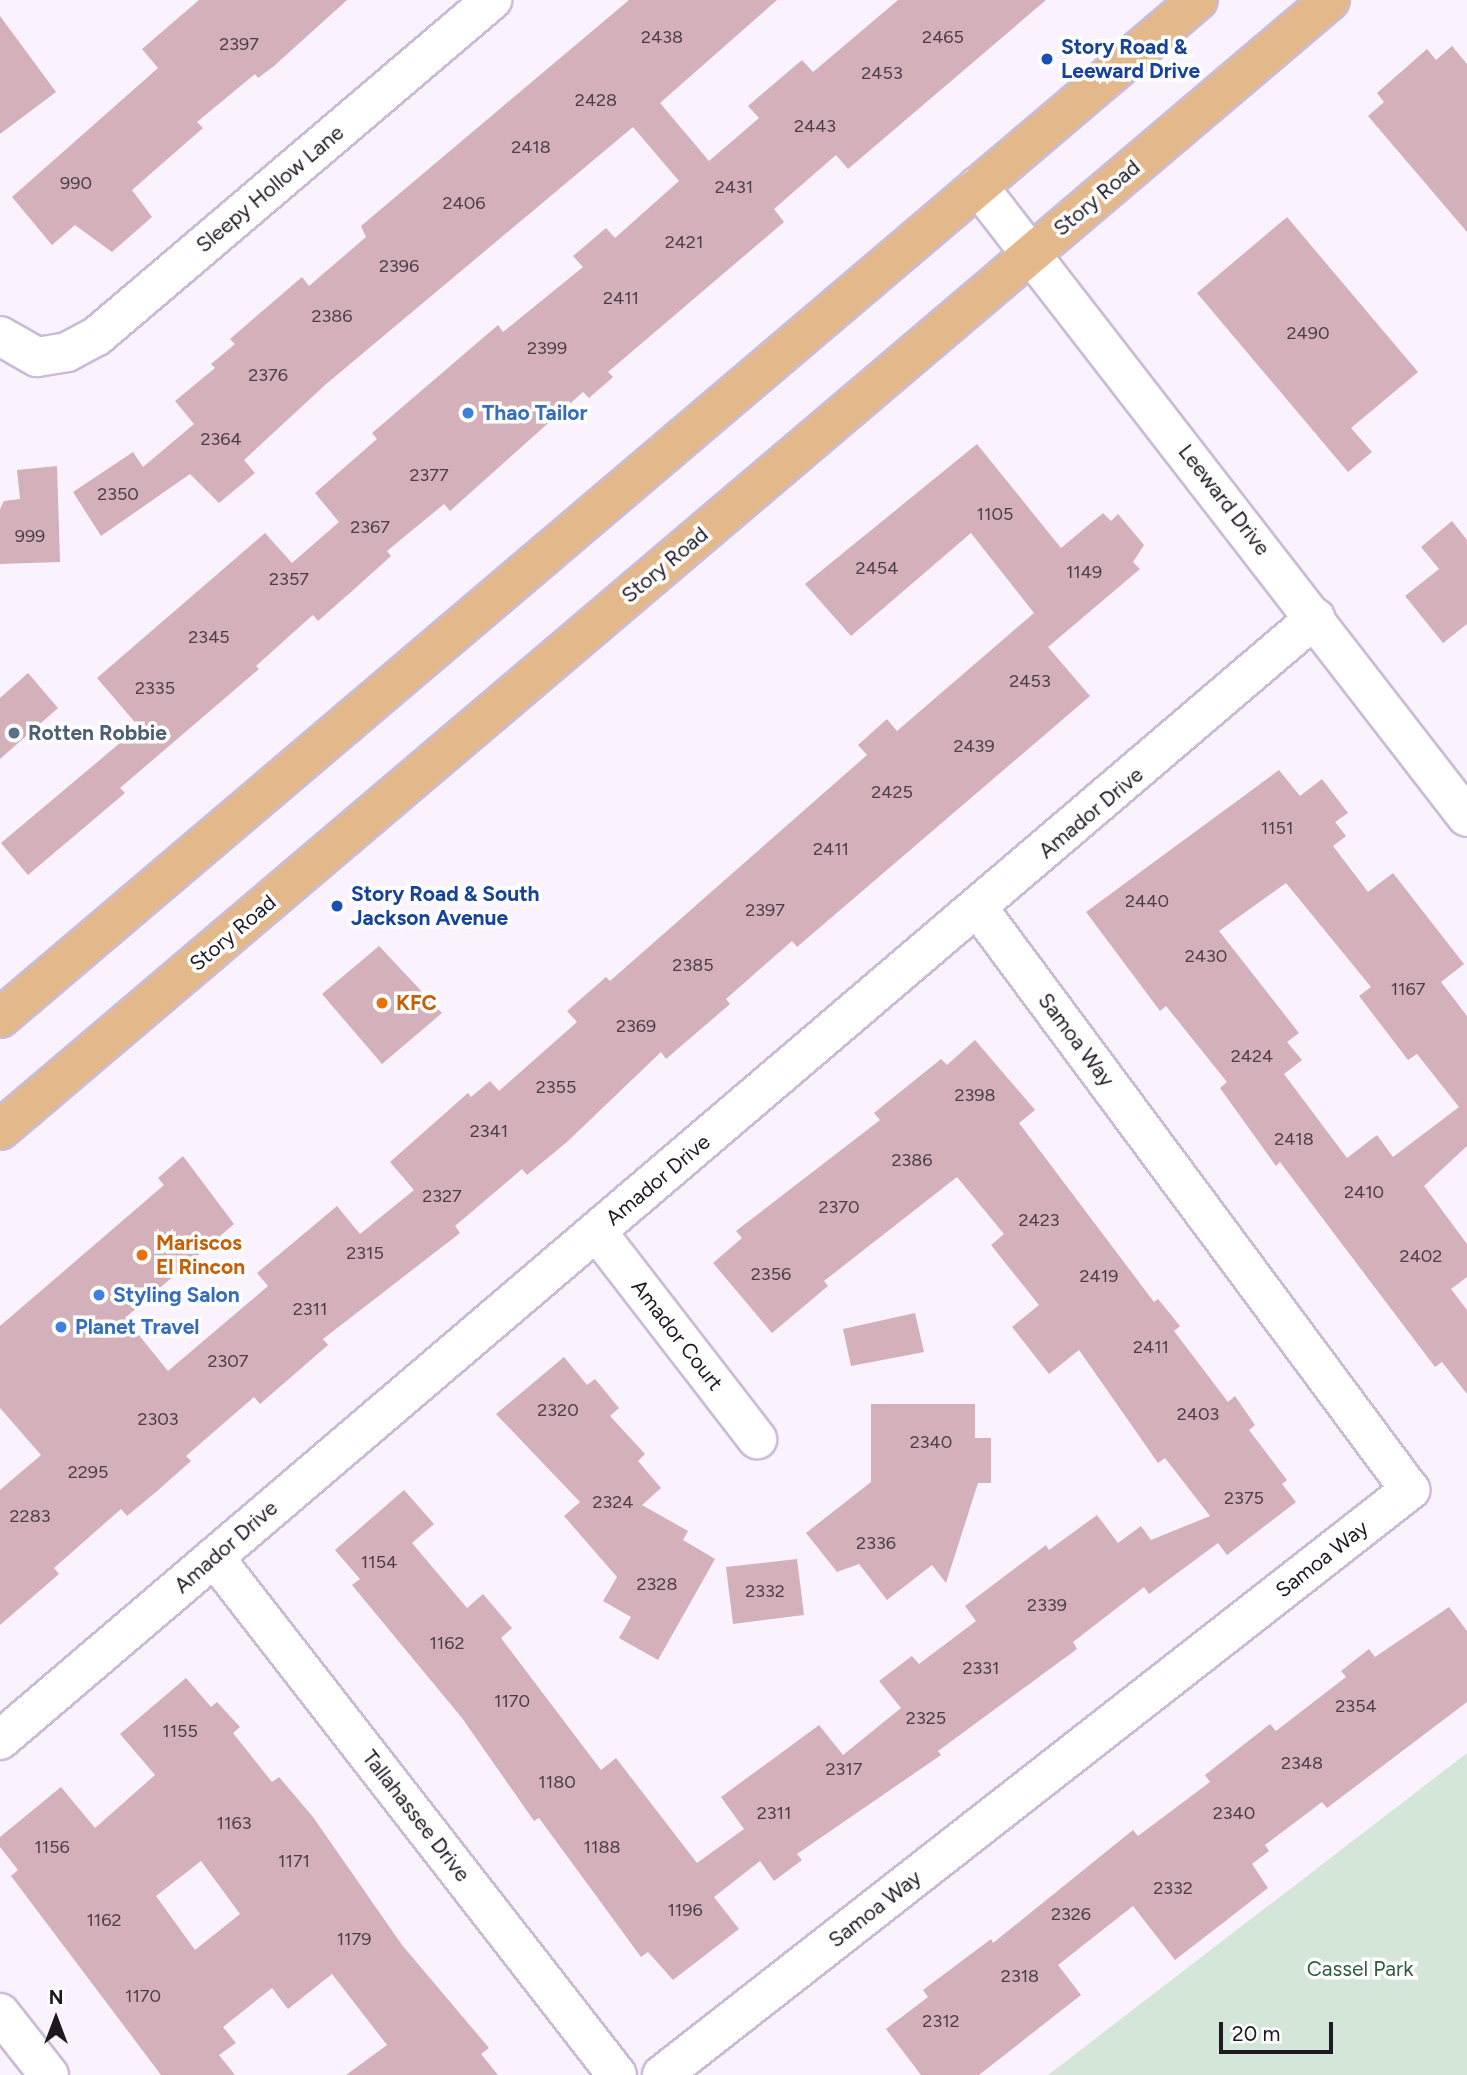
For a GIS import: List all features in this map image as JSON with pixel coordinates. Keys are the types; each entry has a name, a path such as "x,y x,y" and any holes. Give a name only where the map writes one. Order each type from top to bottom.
{"main road":[{"path":"0,1018 1198,0"},
{"name":"Story Road","path":"0,1130 1330,0"}],"street":[{"name":"Sleepy Hollow Lane","path":"0,336 37,357 67,352 97,336 492,0"},
{"name":"Leeward Drive","path":"978,186 1315,618 1462,798"},
{"name":"Amador Drive","path":"0,1740 1315,618"},
{"name":"Samoa Way","path":"662,2075 1410,1490 978,908"},
{"name":"Amador Court","path":"597,1232 758,1439"},
{"name":"Tallahassee Drive","path":"214,1557 617,2075"},
{"path":"0,2013 49,2075"}],"green space":[{"name":"Cassel Park","path":"1467,1753 1467,2075 1048,2075"}],"building":[{"path":"199,0 347,0 274,66 258,78 255,74 197,122 203,128 132,190 152,217 112,252 75,225 52,245 12,197 158,68 142,49"},
{"path":"629,0 777,0 660,103 709,161 759,118 748,106 802,60 813,72 898,0 1046,0 848,169 836,155 774,209 784,222 608,372 613,377 589,398 583,392 450,511 444,504 387,551 391,556 318,621 313,615 306,621 256,666 259,669 120,788 125,793 28,875 1,843 139,727 97,678 265,533 292,563 339,522 315,493 377,439 372,433 498,325 503,332 583,267 573,256 606,228 615,238 679,181 633,127 325,385 244,460 255,473 219,503 190,474 101,536 73,492 133,452 143,467 194,424 175,401 215,368 211,364 235,344 230,339 302,277 309,286 366,237 361,226"},
{"path":"0,16 56,92 0,134"},
{"path":"1452,46 1467,64 1467,232 1368,116 1384,102 1377,93 1427,49 1436,60"},
{"path":"1287,217 1418,372 1351,428 1372,452 1348,472 1197,293"},
{"path":"977,444 1061,548 1103,513 1111,521 1118,514 1144,545 1133,562 1140,569 1048,647 1090,696 797,947 792,941 726,999 730,1004 666,1059 661,1052 567,1142 527,1175 522,1169 455,1226 460,1233 323,1339 328,1345 260,1404 254,1397 186,1456 191,1461 156,1492 127,1516 121,1509 54,1568 59,1574 0,1625 0,1490 41,1455 0,1408 0,1326 164,1185 158,1178 183,1156 234,1224 125,1318 168,1371 268,1286 257,1273 337,1206 360,1234 414,1190 390,1162 468,1093 471,1097 490,1081 499,1091 577,1022 567,1011 606,977 610,981 867,755 858,745 887,719 897,731 1034,613 971,533 851,636 805,584"},
{"path":"57,466 60,562 0,564 0,509 4,501 20,499 17,470"},
{"path":"1452,521 1467,540 1467,624 1443,643 1405,596 1439,569 1421,547"},
{"name":"Rotten Robbie","path":"28,673 58,708 0,759 0,698"},
{"path":"1279,770 1300,796 1322,779 1348,813 1335,822 1346,836 1333,846 1368,892 1393,873 1464,964 1441,982 1467,1016 1467,1146 1424,1186 1467,1244 1467,1277 1451,1289 1467,1310 1467,1394 1442,1362 1435,1367 1280,1162 1276,1166 1220,1088 1227,1082 1166,1006 1160,1011 1086,912","holes":["1286,883 1371,987 1359,996 1408,1060 1417,1054 1459,1107 1393,1157 1377,1135 1347,1158 1284,1074 1302,1060 1287,1042 1299,1033 1219,931"]},
{"name":"KFC","path":"379,946 442,1013 382,1064 322,994"},
{"path":"975,1040 1035,1110 1019,1123 1154,1302 1158,1299 1180,1326 1174,1331 1228,1402 1235,1396 1255,1425 1249,1430 1287,1480 1282,1484 1296,1502 1227,1555 1218,1543 1149,1594 1144,1587 1073,1642 1077,1649 938,1751 941,1755 797,1854 802,1860 774,1881 760,1861 714,1897 739,1929 673,1980 648,1952 641,1957 539,1818 534,1821 462,1718 352,1585 360,1579 335,1550 404,1490 434,1524 412,1543 467,1608 483,1594 512,1628 501,1638 601,1770 616,1758 697,1863 744,1829 721,1797 819,1725 843,1755 901,1708 879,1681 912,1656 919,1664 976,1621 965,1606 1046,1545 1049,1550 1097,1515 1118,1543 1141,1526 1151,1540 1210,1516 1165,1458 1158,1463 1079,1350 1049,1374 1012,1327 1039,1305 991,1245 1004,1234 957,1177 824,1281 828,1286 772,1333 713,1263 742,1238 736,1231 880,1120 874,1113 941,1059 947,1065"},
{"path":"915,1313 924,1352 851,1366 843,1329"},
{"path":"564,1357 587,1385 595,1379 619,1408 610,1416 645,1454 638,1461 661,1488 642,1505 688,1531 683,1540 715,1559 658,1660 619,1638 631,1617 603,1601 617,1577 564,1516 580,1502 496,1414"},
{"path":"871,1404 975,1404 975,1438 991,1438 991,1483 978,1483 946,1583 932,1565 887,1600 859,1564 837,1572 806,1533 871,1482"},
{"path":"797,1559 804,1615 733,1624 726,1567"},
{"path":"1449,1607 1467,1631 1467,1702 1327,1808 1322,1802 1265,1845 1269,1851 1252,1864 1268,1888 1175,1960 1133,1906 1058,1965 1081,1995 979,2075 921,2075 886,2029 928,1997 923,1990 991,1939 993,1943 1133,1830 1138,1836 1210,1782 1205,1775 1270,1724 1276,1731 1346,1677 1341,1671 1369,1649 1375,1657"},
{"path":"186,1678 211,1707 217,1702 240,1727 233,1733 272,1782 279,1777 313,1817 402,1945 489,2048 481,2054 498,2075 346,2075 387,2045 332,1974 288,2009 272,1988 223,2027 236,2043 219,2055 235,2075 161,2075 11,1876 18,1870 0,1847 0,1837 61,1787 95,1828 155,1775 120,1734","holes":["201,1861 240,1914 195,1950 156,1896"]}],"place":[{"name":"Story Road & Leeward Drive","path":"1047,59"},
{"name":"Thao Tailor","path":"468,413"},
{"name":"Rotten Robbie","path":"14,733"},
{"name":"Story Road & South Jackson Avenue","path":"337,906"},
{"name":"KFC","path":"382,1003"},
{"name":"Mariscos El Rincon","path":"142,1255"},
{"name":"Styling Salon","path":"99,1295"},
{"name":"Planet Travel","path":"61,1327"}]}
